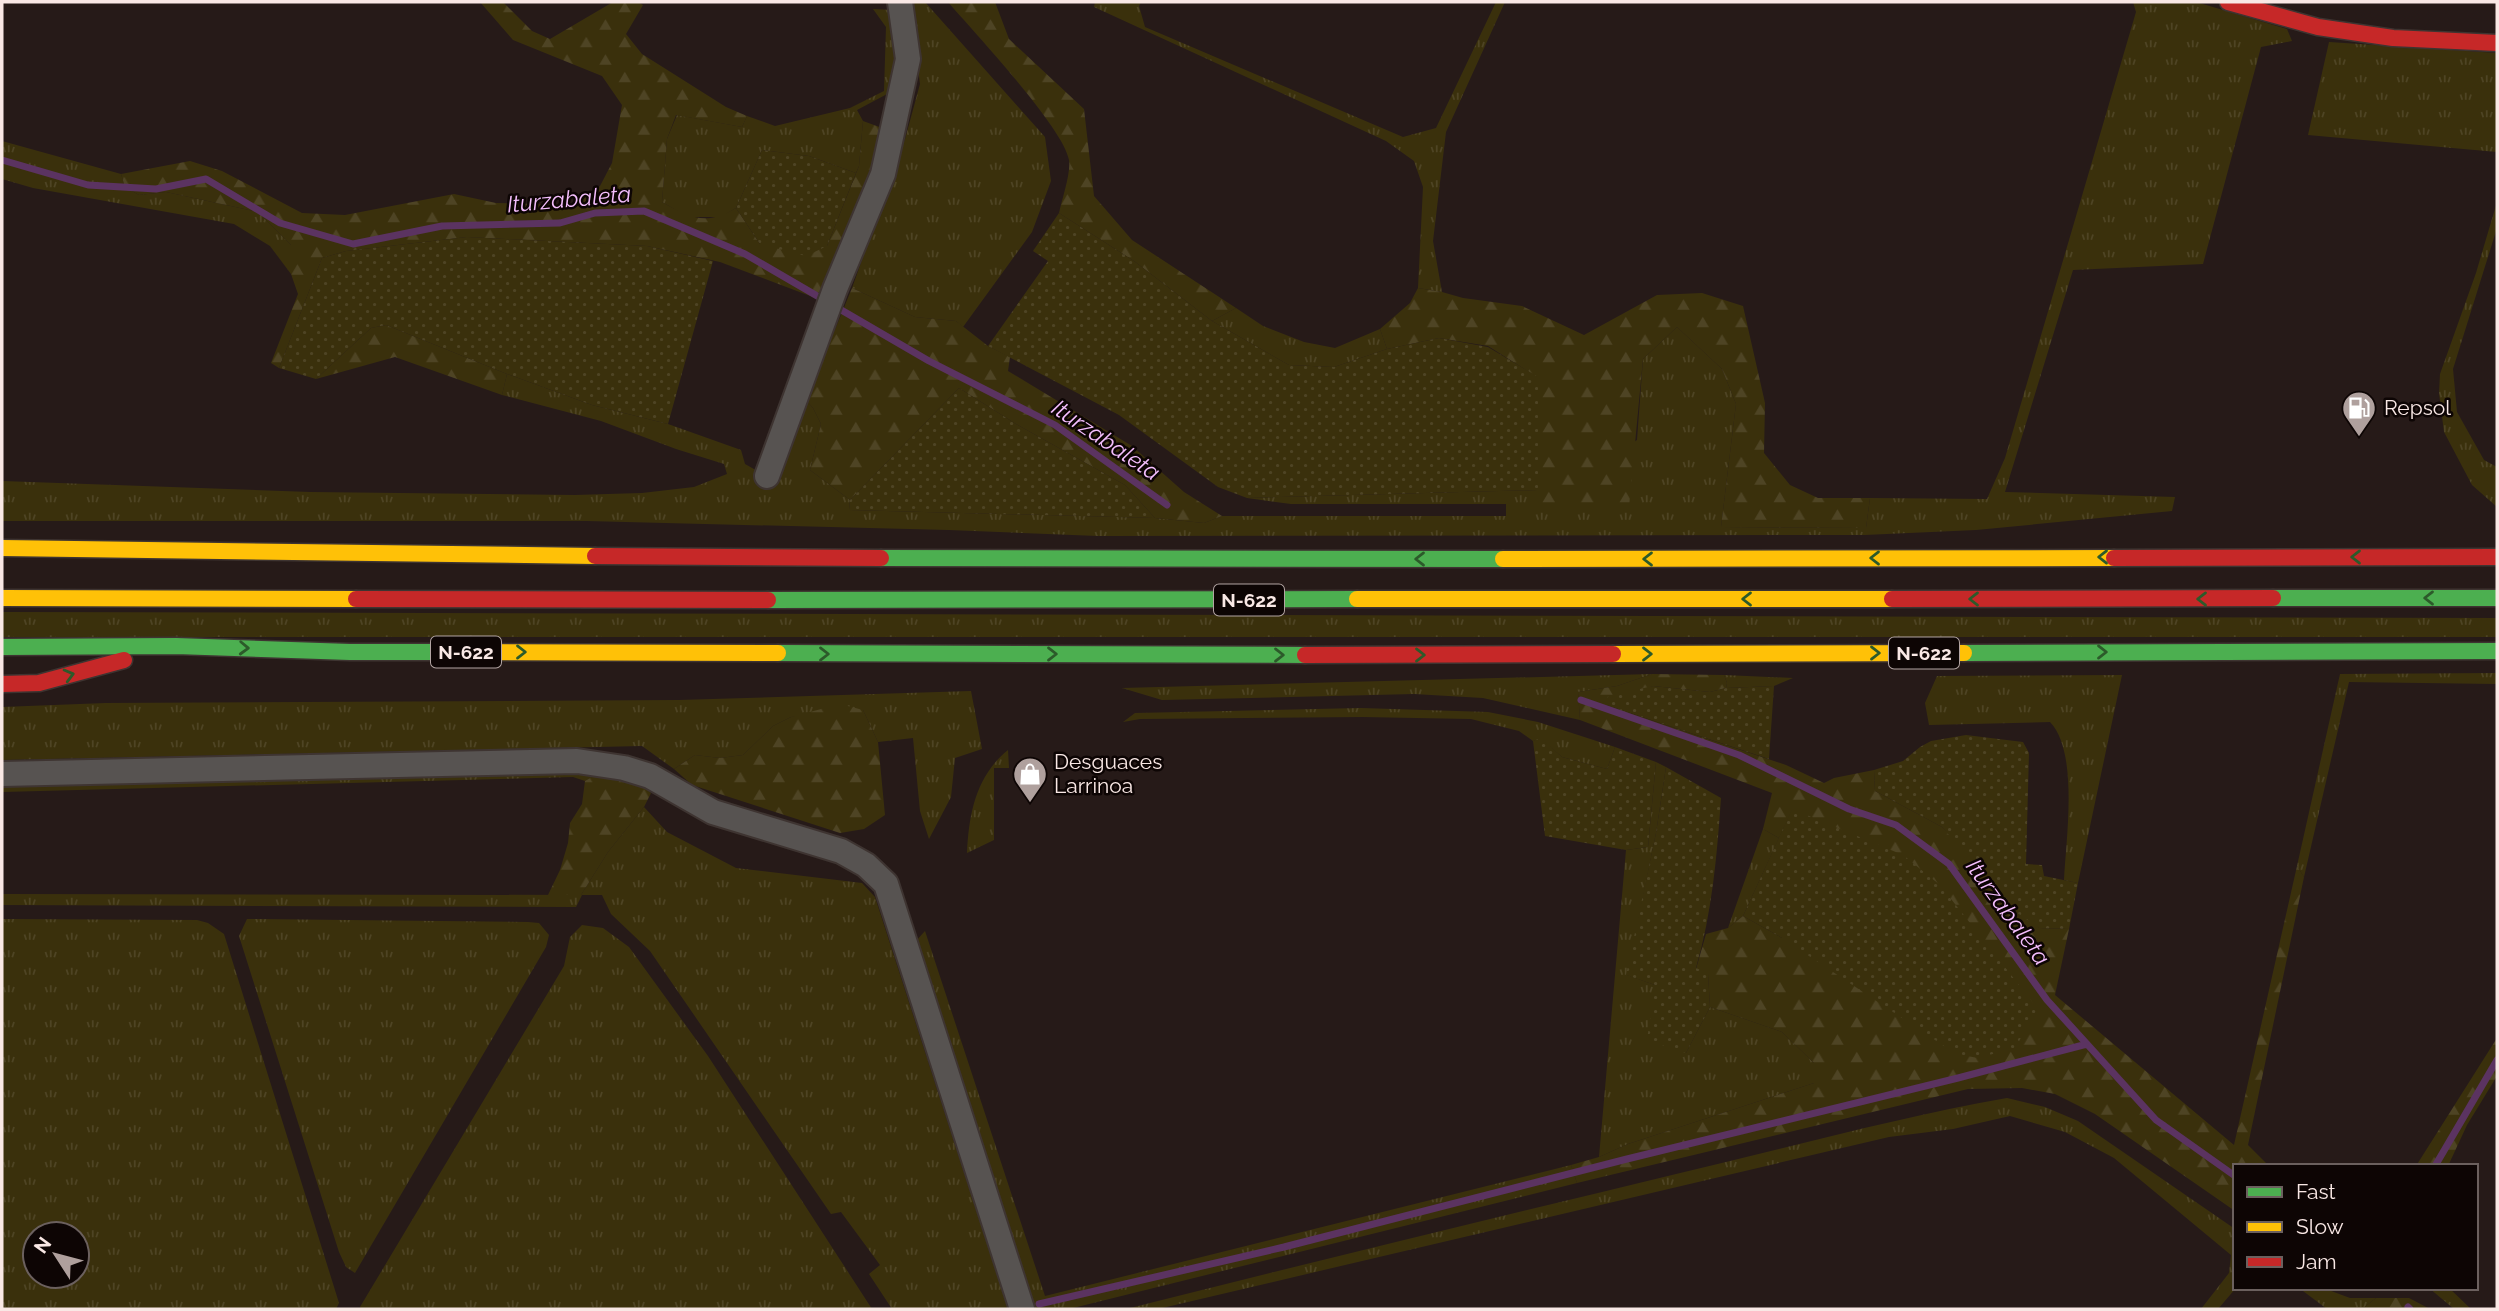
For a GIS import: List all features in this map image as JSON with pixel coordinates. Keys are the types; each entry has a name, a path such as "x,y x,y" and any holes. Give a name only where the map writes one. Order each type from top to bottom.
{"main road":[{"path":"2228,2 2318,27 2393,38 2497,43"},
{"path":"2,550 1230,560 2497,557"},
{"name":"N-622","path":"2,598 2497,598"},
{"path":"2,684 39,683 176,646"},
{"name":"N-622","path":"2,647 176,646 364,652 1310,655 2497,651"}],"street":[{"path":"767,475 835,289 883,174 908,59 900,2"},
{"path":"2,774 577,761 624,768 650,776 713,812 841,851 866,865 886,884 1022,1309"}],"green space":[{"path":"480,2 503,2 532,31 550,39 613,2 638,2 643,5 626,34 642,54 726,107 747,116 742,127 676,115 667,139 662,202 698,218 716,217 736,208 760,244 827,246 859,166 863,121 885,129 818,299 720,262 647,246 467,237 346,251 322,258 279,368 271,363 298,294 291,274 291,245 258,212 166,192 139,195 125,187 121,174 190,161 222,171 302,213 345,215 454,194 496,203 574,205 600,186 612,163 622,105 602,76 513,40"},
{"path":"915,2 925,2 1045,137 1051,181 1032,232 963,327 956,321 915,317 852,288 905,139 920,84 910,7"},
{"path":"948,2 995,2 1009,39 1084,109 1094,196 1132,240 1236,308 1212,321 1134,261 1059,213 1069,165 1063,145 1035,104"},
{"path":"1095,2 1141,2 1139,6 1145,27 1403,137 1436,128 1496,2 1505,2 1446,132 1433,241 1442,292 1418,288 1423,187 1414,161 1386,141 1094,7"},
{"path":"2133,2 2196,2 2287,29 2292,41 2261,47 2203,264 2073,270 2005,492 2175,497 2172,511 1976,530 1864,535 1098,536 587,521 2,521 2,481 310,492 575,495 642,493 694,487 727,474 724,464 601,421 502,395 507,374 592,405 668,424 741,450 745,464 775,481 806,400 821,424 810,470 850,500 849,510 1155,518 1204,523 1222,516 1506,516 1506,504 1291,504 1247,498 1538,490 1539,506 1637,440 1643,359 1677,327 1722,369 1736,404 1721,527 1866,528 1870,498 1987,499 2005,458 2136,12"},
{"path":"873,9 892,10 897,81 889,93 857,110 863,121 856,173 809,156 762,150 736,208 721,217 688,217 662,202 667,139 677,115 742,127 747,116 775,126 850,108 884,91 886,27"},
{"path":"2329,42 2497,53 2497,152 2308,135"},
{"path":"2,141 121,174 125,187 139,195 166,192 258,212 291,245 291,274 270,246 234,224 33,188 2,179"},
{"path":"762,150 809,156 856,173 827,246 806,256 760,244 736,208"},
{"path":"2497,202 2497,228 2453,369 2457,412 2484,460 2497,467 2497,507 2472,485 2444,432 2439,393 2440,374 2476,273"},
{"path":"1059,213 1134,261 1212,321 1289,365 1334,367 1387,349 1439,338 1488,347 1538,377 1538,490 1247,498 1218,487 1119,415 988,346 1048,261 1033,251"},
{"path":"467,237 647,246 713,261 668,424 592,405 386,325 371,328 316,379 279,368 322,258 346,251"},
{"path":"852,288 915,317 956,321 988,346 1010,357 1008,371 1132,446 1184,492 1222,516 1204,523 1155,518 1125,485 1016,424 959,388 850,500 810,470 821,424 806,400"},
{"path":"1418,288 1463,298 1522,306 1584,335 1657,295 1702,293 1743,306 1765,403 1764,453 1790,485 1818,498 1870,498 1866,528 1721,527 1736,404 1722,369 1677,327 1643,359 1629,507 1538,506 1537,377 1488,346 1439,338 1387,349 1380,329 1410,303"},
{"path":"1236,308 1263,326 1304,342 1335,348 1380,329 1387,349 1334,367 1289,365 1212,321"},
{"path":"386,325 507,374 502,395 395,357 316,379 371,328"},
{"path":"959,388 1016,424 1125,485 1155,518 849,510 850,500"},
{"path":"2,612 2497,618 2497,637 2,637"},
{"path":"2497,673 2497,684 2349,682 2304,877 2297,866 2340,674"},
{"path":"1652,674 1617,686 1578,692 1580,720 1483,698 1414,694 1162,700 1122,688"},
{"path":"1652,674 1724,675 1726,688 1710,692 1653,686 1606,705 1786,765 1824,783 1834,778 1874,770 1875,791 1942,827 2039,928 2069,929 2055,995 2234,1145 2297,866 2304,877 2248,1145 2267,1164 2233,1164 2233,1210 2095,1114 2055,1094 2022,1088 1968,1089 1577,1183 1571,1165 1814,1083 1814,1063 1782,1032 1710,1007 1708,974 1696,969 1706,934 1728,928 1743,916 1782,938 1792,810 1779,838 1763,829 1772,793 1580,720 1578,692 1617,686"},
{"path":"1724,675 1793,678 1774,686 1726,688"},
{"path":"2122,675 2078,883 2064,880 2068,774 2059,736 2050,722 1929,725 1925,703 1937,676"},
{"path":"1653,686 1710,692 1726,688 1774,686 1769,759 1606,705 1608,696"},
{"path":"971,691 982,749 955,758 951,797 929,839 920,811 913,738 878,742 863,710 791,717 773,726 743,755 720,758 695,755 674,769 642,746 2,760 2,707 106,703 679,700"},
{"path":"840,704 863,710 878,742 885,815 864,829 840,833 692,785 674,769 695,755 720,758 743,755 773,726 791,717"},
{"path":"1361,708 1488,712 1538,722 1615,747 1607,769 1562,757 1541,739 1533,741 1519,731 1471,719 1363,717 1140,719 1123,722 1135,713"},
{"path":"1966,735 2023,742 2029,753 2026,864 2042,865 2044,876 2078,883 2069,929 2039,928 2016,912 1942,827 1875,791 1874,770 1903,761 1931,741"},
{"path":"1541,738 1562,757 1607,769 1615,747 1656,762 1648,847 1626,850 1545,836 1533,741"},
{"path":"1008,750 1009,768 994,768 994,840 967,853 972,810 981,783 997,760"},
{"path":"1656,762 1666,767 1656,833 1627,975 1655,985 1686,1053 1710,1007 1782,1032 1814,1063 1814,1083 1628,1144 1599,1157 1626,850 1648,847"},
{"path":"1666,767 1721,798 1710,905 1696,968 1708,973 1710,1007 1686,1053 1647,1040 1655,985 1626,975 1656,833"},
{"path":"576,772 597,774 585,781 573,777 2,792 2,784"},
{"path":"597,774 637,782 651,793 644,807 608,852 581,895 548,895 560,870 568,843 570,823 582,804 585,781"},
{"path":"644,807 667,832 736,868 862,883 875,897 1008,1309 892,1309 869,1274 880,1265 841,1212 831,1214 650,951 611,914 602,895 582,895 576,907 2,905 2,894 581,895 608,852"},
{"path":"1792,809 1903,855 1940,885 2038,1009 2015,1048 1978,1058 1956,1054 1782,938 1743,916"},
{"path":"1763,829 1779,838 1743,916 1728,928"},
{"path":"2,919 197,920 208,923 224,934 339,1303 336,1309 2,1309"},
{"path":"247,919 528,922 539,923 549,935 546,947 355,1273 346,1267 339,1252 239,936"},
{"path":"582,925 603,928 629,947 708,1056 872,1309 361,1309 564,966 570,937"},
{"path":"925,931 1045,1296 1571,1165 1577,1183 1069,1309 1034,1309 916,941"},
{"path":"2497,1038 2497,1076 2467,1125 2449,1164 2417,1164"},
{"path":"2007,1098 2045,1107 2078,1121 2233,1228 2234,1290 2218,1309 2201,1309 2229,1273 2231,1255 2114,1158 2065,1132 2010,1116 1953,1129 1889,1137 1158,1309 1126,1309 1399,1241 1923,1115"},
{"path":"2302,1290 2328,1290 2350,1298 2376,1298 2362,1309 2327,1309"},
{"path":"2431,1290 2451,1290 2471,1309 2454,1309"},
{"path":"2376,1298 2409,1298 2430,1309 2362,1309"}],"waterway":[{"name":"Iturzabaleta","path":"2,160 88,185 156,189 206,179 280,223 353,244 442,226 560,223 595,213 644,211 745,254 929,361 1055,425 1167,505"},
{"name":"Iturzabaleta","path":"1581,700 1739,755 1849,809 1896,825 1949,864 2047,1000 2156,1120 2233,1175"},
{"path":"1039,1304 1284,1247 2087,1044"},
{"path":"2436,1164 2497,1060"}],"traffic: fast":[{"path":"881,558 1503,559"},
{"path":"2273,598 2497,598"},
{"path":"768,600 1357,599"},
{"path":"2,647 176,646 350,652 458,652"},
{"path":"1964,653 2497,651"},
{"path":"778,653 1305,655"}],"traffic: slow":[{"path":"2,548 595,556"},
{"path":"1503,559 2114,558"},
{"path":"2,598 356,599"},
{"path":"1357,599 1892,599"},
{"path":"458,652 778,653"},
{"path":"1613,654 1964,653"}],"traffic: jam":[{"path":"2228,2 2318,27 2393,38 2497,43"},
{"path":"595,556 881,558"},
{"path":"2114,558 2497,557"},
{"path":"1892,599 2273,598"},
{"path":"356,599 768,600"},
{"path":"1305,655 1613,654"},
{"path":"2,684 39,683 124,660"}],"place":[{"name":"Repsol","path":"2359,438"},
{"name":"Desguaces Larrinoa","path":"1030,804"}]}
